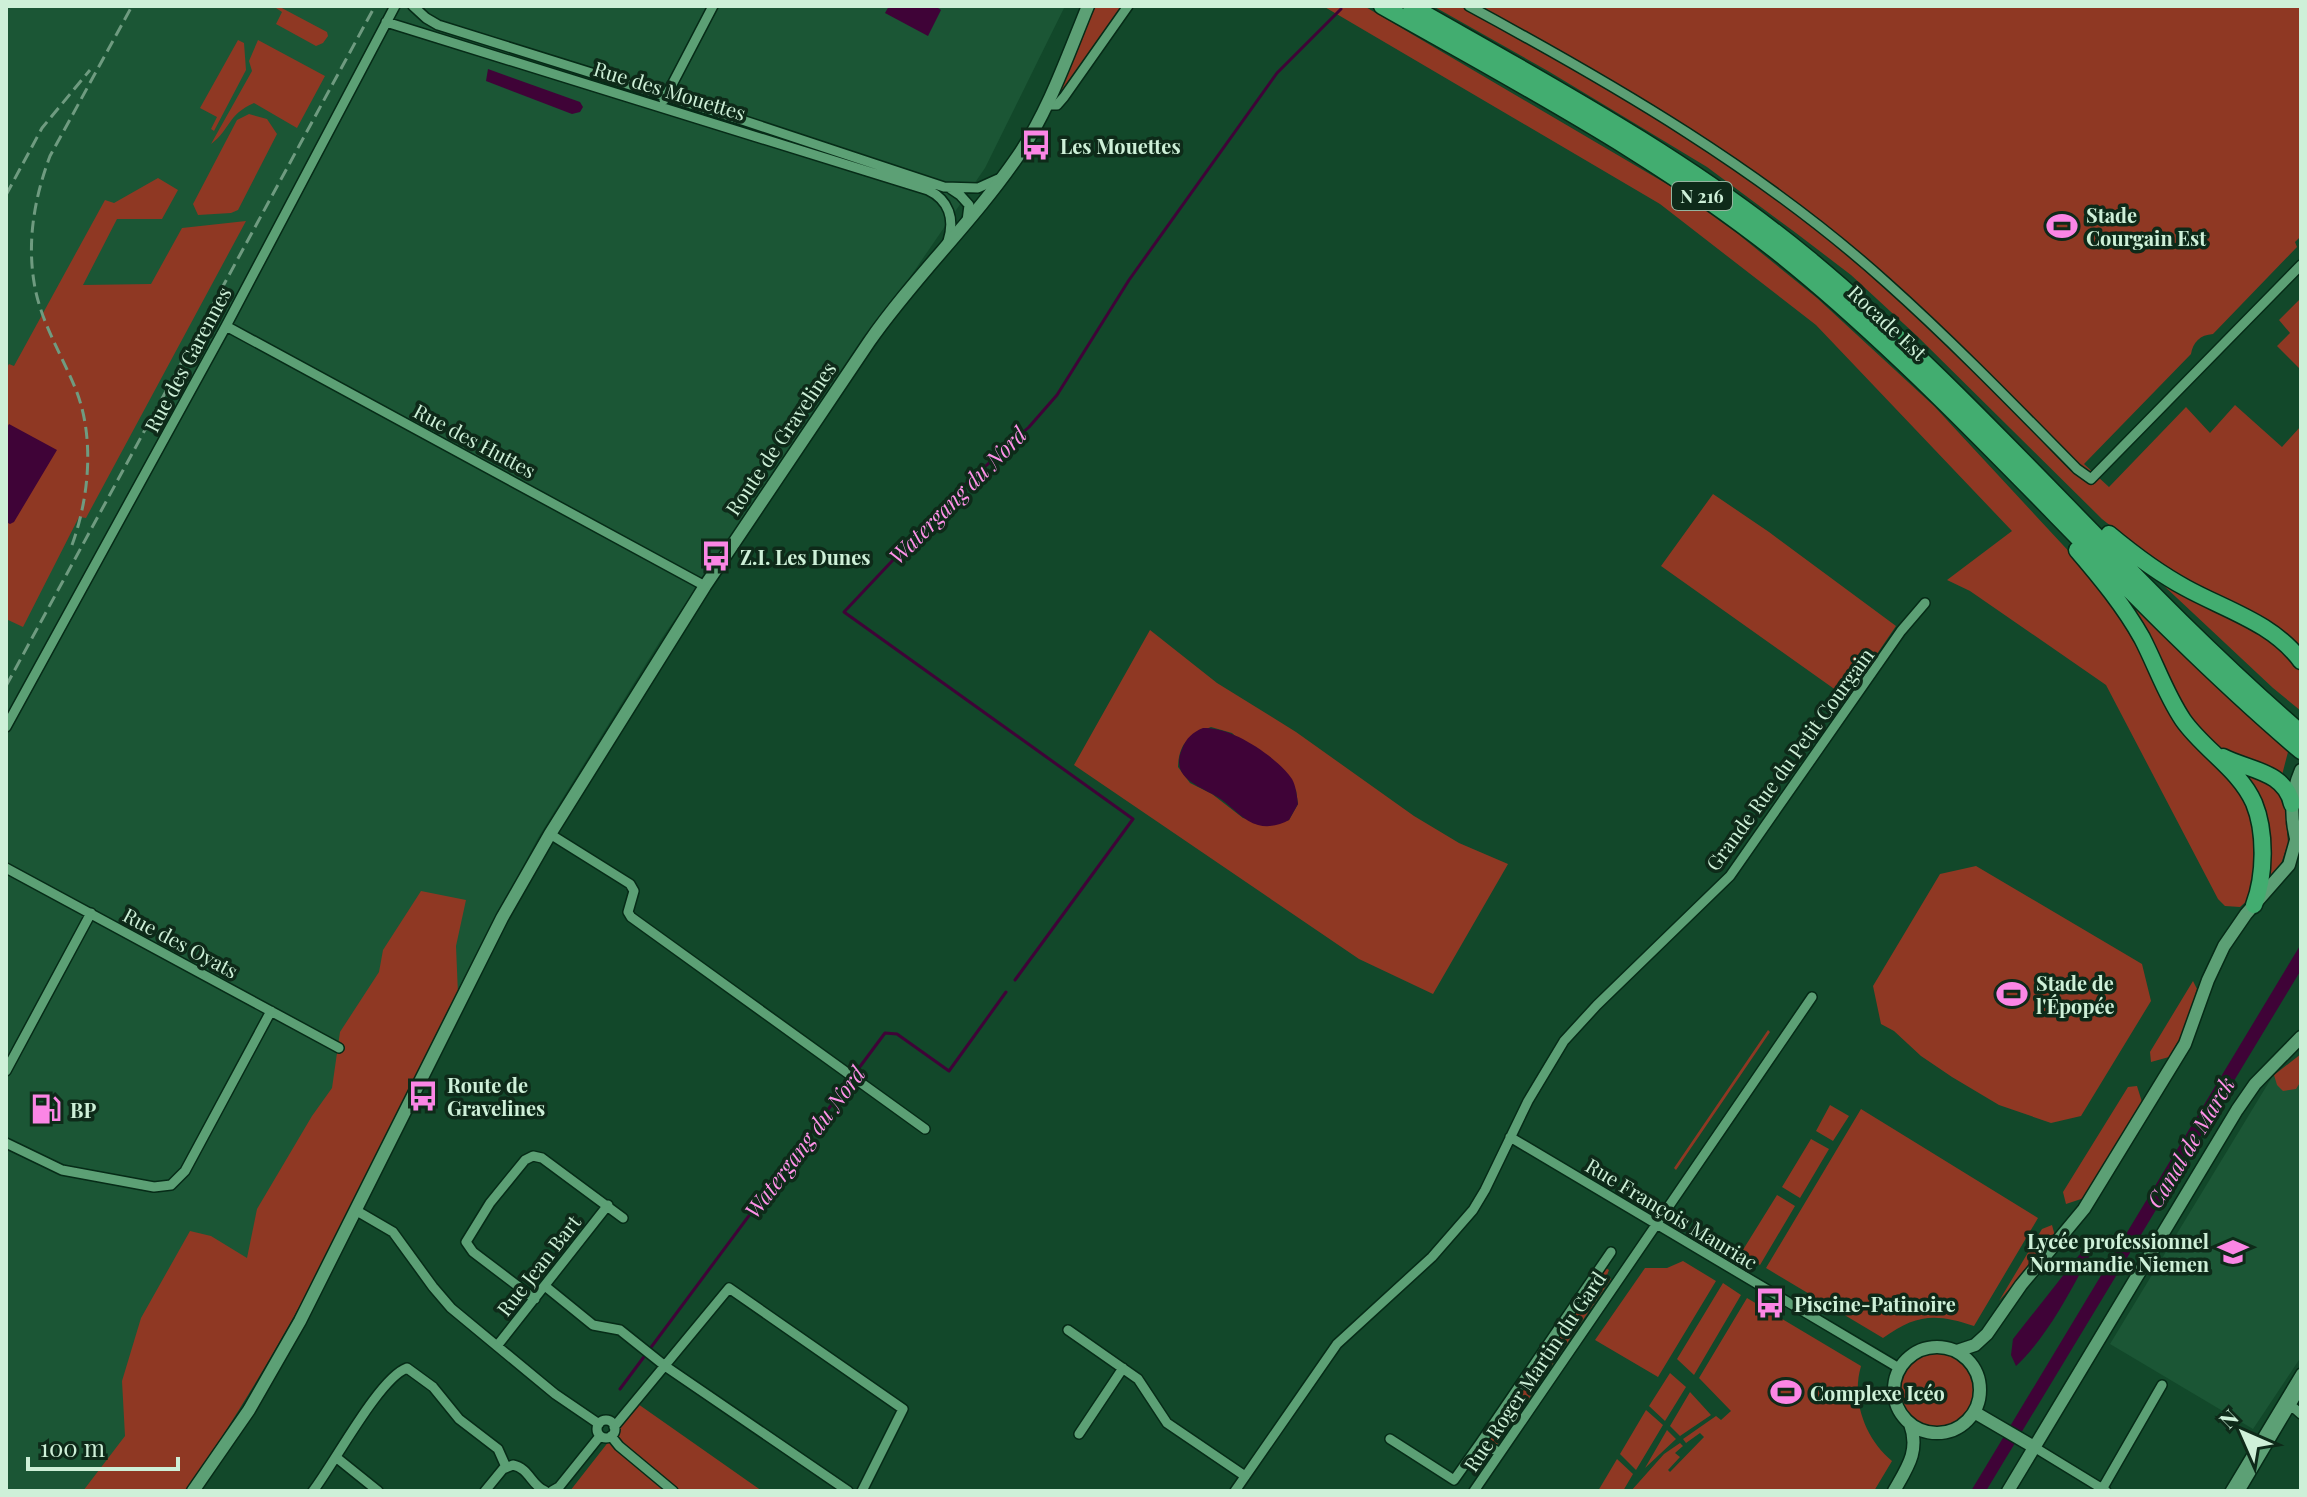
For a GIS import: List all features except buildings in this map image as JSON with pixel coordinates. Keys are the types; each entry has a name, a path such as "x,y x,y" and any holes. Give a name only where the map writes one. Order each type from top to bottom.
{"highway":[{"name":"Rocade Est","path":"1382,6 1608,135 1719,208 1839,303 2181,641 2281,725 2301,733"},
{"name":"Rocade Est","path":"1411,6 1618,125 1749,212 1869,311 2216,654 2301,751"},
{"path":"1981,440 2103,580 2141,637 2177,711 2244,787 2258,816 2261,837 2261,881 2254,905"},
{"path":"2062,501 2084,512 2139,559 2170,579 2270,631 2288,645 2301,661"},
{"path":"2209,747 2233,762 2278,780 2289,792 2292,804"}],"main road":[{"name":"Route de Gravelines","path":"193,1491 270,1374 357,1211 502,918 550,834 705,586 873,336 1026,144 1047,105 1088,6"},
{"path":"1957,1351 1975,1345 1987,1334 2011,1298 2084,1209 2185,1044 2219,955 2238,924 2289,865 2299,846 2292,804 2301,770"},
{"path":"2008,1491 2237,1110 2255,1084 2301,1037"},
{"path":"2270,1069 2301,1046"},
{"path":"1939,1346 1957,1351 1971,1364 1979,1380 1980,1394 1974,1412 1961,1426 1944,1433 1926,1432 1910,1424 1900,1413 1894,1396 1894,1381 1899,1368 1912,1354 1925,1348 1939,1346"},
{"path":"1974,1412 2034,1447"},
{"path":"1894,1491 1915,1452 1910,1424"}],"street":[{"name":"Rue des Garennes","path":"6,727 226,326 395,6"},
{"name":"Rue des Mouettes","path":"413,6 438,25 665,96 942,192 961,205 969,205"},
{"path":"661,107 713,6"},
{"path":"1047,105 1054,106 1062,100 1128,6"},
{"path":"1469,6 1699,140 1814,224 1887,282 2091,479 2301,265"},
{"name":"Rue des Mouettes","path":"386,22 928,190 942,192 978,188 1004,175"},
{"path":"942,192 951,219 946,247"},
{"path":"965,224 969,205 985,199"},
{"name":"Rue des Huttes","path":"226,326 705,586"},
{"name":"Grande Rue du Petit Courgain","path":"1235,1491 1337,1344 1432,1257 1473,1210 1533,1092 1568,1036 1724,882 1901,631 1925,603"},
{"path":"550,834 630,884 634,891 628,912 631,917 925,1129"},
{"name":"Rue des Oyats","path":"6,868 339,1048"},
{"path":"6,1071 91,913"},
{"name":"Rue Roger Martin du Gard","path":"1474,1491 1812,997"},
{"path":"6,1143 68,1172 154,1187 171,1185 185,1171 271,1011"},
{"name":"Rue François Mauriac","path":"1510,1137 1899,1368"},
{"path":"535,1299 497,1272 467,1244 468,1237 486,1214 490,1203 528,1157 536,1156 623,1218"},
{"name":"Rue Jean Bart","path":"497,1346 608,1205"},
{"path":"357,1211 389,1228 446,1302 566,1402 599,1424"},
{"name":"Rue Roger Martin du Gard","path":"1390,1439 1454,1480 1608,1256 1624,1272"},
{"path":"545,1286 593,1325 620,1330 665,1366 848,1491"},
{"path":"552,1491 608,1433 729,1288 903,1409 862,1491"},
{"path":"1068,1330 1142,1383 1167,1423 1245,1476"},
{"path":"313,1491 362,1416 396,1374 407,1368 433,1387 459,1419 498,1449 506,1467"},
{"path":"1079,1434 1123,1368"},
{"path":"2240,1491 2301,1373"},
{"path":"2034,1447 2104,1490 2162,1385"},
{"path":"2230,1491 2287,1402 2301,1388"},
{"path":"2287,1402 2301,1414"},
{"path":"608,1433 608,1420 599,1424 597,1430 608,1433 673,1491"},
{"path":"1481,1442 1500,1453"},
{"path":"337,1458 378,1491"},
{"path":"485,1491 506,1467 513,1465 521,1467 535,1485 545,1491"}],"shaded area":[{"path":"6,6 1065,6 985,168 662,638 538,838 359,1177 169,1491 6,1491"},
{"path":"278,6 327,32 328,36 316,46 276,24 282,12 276,8"},
{"path":"1094,6 1122,6 1058,96"},
{"path":"1323,6 1364,6 1677,190 1738,234 1817,298 1934,406 2075,558 2110,601 2175,724 2240,792 2252,820 2254,863 2249,899 2240,907 2225,906 2218,899 2106,685 1970,591 1947,580 2012,531 1816,325 1660,204"},
{"name":"Stade Courgain Est","path":"1433,6 2301,6 2301,236 2295,242 2297,247 2213,334 2198,340 2191,354 2084,464 2109,487 2186,407 2210,433 2235,405 2282,447 2301,426 2301,711 2145,568 2142,551 2102,519 1851,275 1707,167"},
{"path":"238,40 244,43 246,70 214,131 211,129 217,117 200,108"},
{"path":"258,40 325,76 297,128 254,103 239,112 211,144 252,71 249,61"},
{"path":"249,114 267,119 277,134 238,210 198,215 193,204 237,120"},
{"path":"158,178 178,190 162,219 117,219 83,285 151,284 182,228 246,221 86,518 79,517 23,627 6,619 6,369 9,364 14,366 105,200 114,203"},
{"path":"2301,298 2301,379 2299,368 2277,346 2290,333 2279,320"},
{"path":"1713,494 1896,626 1847,698 1661,566"},
{"path":"2111,584 2288,752 2282,775 2229,757 2188,723"},
{"path":"1150,630 1217,683 1296,732 1414,816 1459,843 1508,864 1433,994 1359,959 1074,765","holes":["1211,727 1232,733 1296,790 1298,804 1289,820 1273,825 1243,818 1212,794 1190,783 1178,767 1183,746 1197,733"]},
{"path":"2237,771 2268,779 2284,798 2288,843 2281,864 2267,881 2263,814"},
{"name":"Stade de l'Épopée","path":"1976,866 2142,964 2151,1001 2081,1116 2051,1123 1999,1105 1921,1056 1894,1031 1881,1024 1873,986 1940,874"},
{"path":"421,891 466,900 456,946 458,994 297,1310 225,1432 185,1491 83,1491 125,1436 122,1381 141,1318 190,1231 211,1236 247,1258 257,1209 332,1088 340,1032 379,972 383,950"},
{"path":"2193,981 2197,989 2185,1029 2169,1057 2151,1062 2150,1052"},
{"path":"1768,1030 1770,1032 1676,1170 1674,1168"},
{"path":"2301,1054 2301,1081 2296,1089 2283,1091 2274,1075"},
{"name":"Lycée professionnel Normandie Niemen","path":"2301,1062 2301,1357 2253,1429 2110,1344 2272,1077"},
{"path":"2137,1086 2142,1102 2084,1198 2066,1204 2063,1192 2128,1087"},
{"path":"1830,1105 1849,1116 1833,1141 1816,1131"},
{"path":"1861,1109 2038,1218 1974,1326 1948,1319 1927,1318 1906,1324 1883,1338 1766,1268"},
{"path":"1811,1139 1829,1149 1800,1198 1782,1187"},
{"path":"1777,1195 1795,1206 1760,1265 1741,1253"},
{"path":"2052,1225 2055,1236 1999,1301 2042,1229"},
{"path":"1683,1261 1716,1281 1658,1377 1595,1340 1645,1268 1667,1268"},
{"path":"1606,1268 1611,1279 1497,1445 1488,1439"},
{"path":"1723,1283 1741,1295 1694,1375 1677,1359"},
{"name":"Complexe Icéo","path":"1747,1298 1861,1366 1858,1392 1863,1418 1874,1442 1892,1461 1874,1491 1631,1491 1664,1454 1680,1443 1683,1446 1675,1453 1680,1457 1668,1470 1670,1472 1704,1437 1700,1433 1686,1443 1683,1439 1716,1416 1721,1420 1731,1411 1699,1378"},
{"path":"1929,1353 1943,1353 1957,1359 1967,1369 1973,1390 1967,1411 1957,1421 1943,1427 1929,1427 1915,1421 1905,1411 1899,1397 1899,1383 1905,1369 1915,1359"},
{"path":"1670,1373 1686,1387 1665,1421 1649,1406"},
{"path":"1690,1392 1711,1415 1680,1436 1670,1426"},
{"path":"638,1404 762,1491 570,1491"},
{"path":"1646,1410 1663,1425 1636,1470 1620,1454"},
{"path":"1667,1430 1676,1439 1645,1468"},
{"path":"1617,1459 1633,1474 1623,1491 1598,1491"}],"water":[{"path":"889,6 935,6 941,10 928,36 885,13"},
{"path":"488,69 580,102 583,107 580,112 572,114 486,81"},
{"path":"9,424 57,450 10,524 6,522 6,429"},
{"path":"1203,728 1239,737 1285,770 1293,782 1298,804 1289,820 1270,826 1253,823 1184,775 1179,760 1182,749 1190,736"},
{"name":"Canal de Marck","path":"2301,944 2301,970 1986,1491 1971,1491"},
{"path":"2095,1235 2098,1240 2062,1306 2029,1353 2016,1366 2011,1355 2013,1339"}],"waterway":[{"name":"Watergang du Nord","path":"1015,980 1133,819 844,612 959,490 1029,427 1057,395 1129,280 1277,73 1341,9"},
{"name":"Watergang du Nord","path":"620,1389 885,1033 897,1034 949,1071 1006,992"}],"railway":[{"path":"72,545 86,488 86,428 76,390 46,324 37,296 31,250 34,218 50,156 132,6"},
{"path":"6,686 375,6"},
{"path":"6,195 42,128 90,70"}],"place":[{"name":"Les Mouettes","path":"1036,145"},
{"name":"Stade Courgain Est","path":"2062,226"},
{"name":"Z.I. Les Dunes","path":"716,556"},
{"name":"Stade de l'Épopée","path":"2012,994"},
{"name":"Route de Gravelines","path":"423,1096"},
{"name":"BP","path":"46,1109"},
{"name":"Lycée professionnel Normandie Niemen","path":"2233,1252"},
{"name":"Piscine-Patinoire","path":"1770,1303"},
{"name":"Complexe Icéo","path":"1786,1392"}]}
